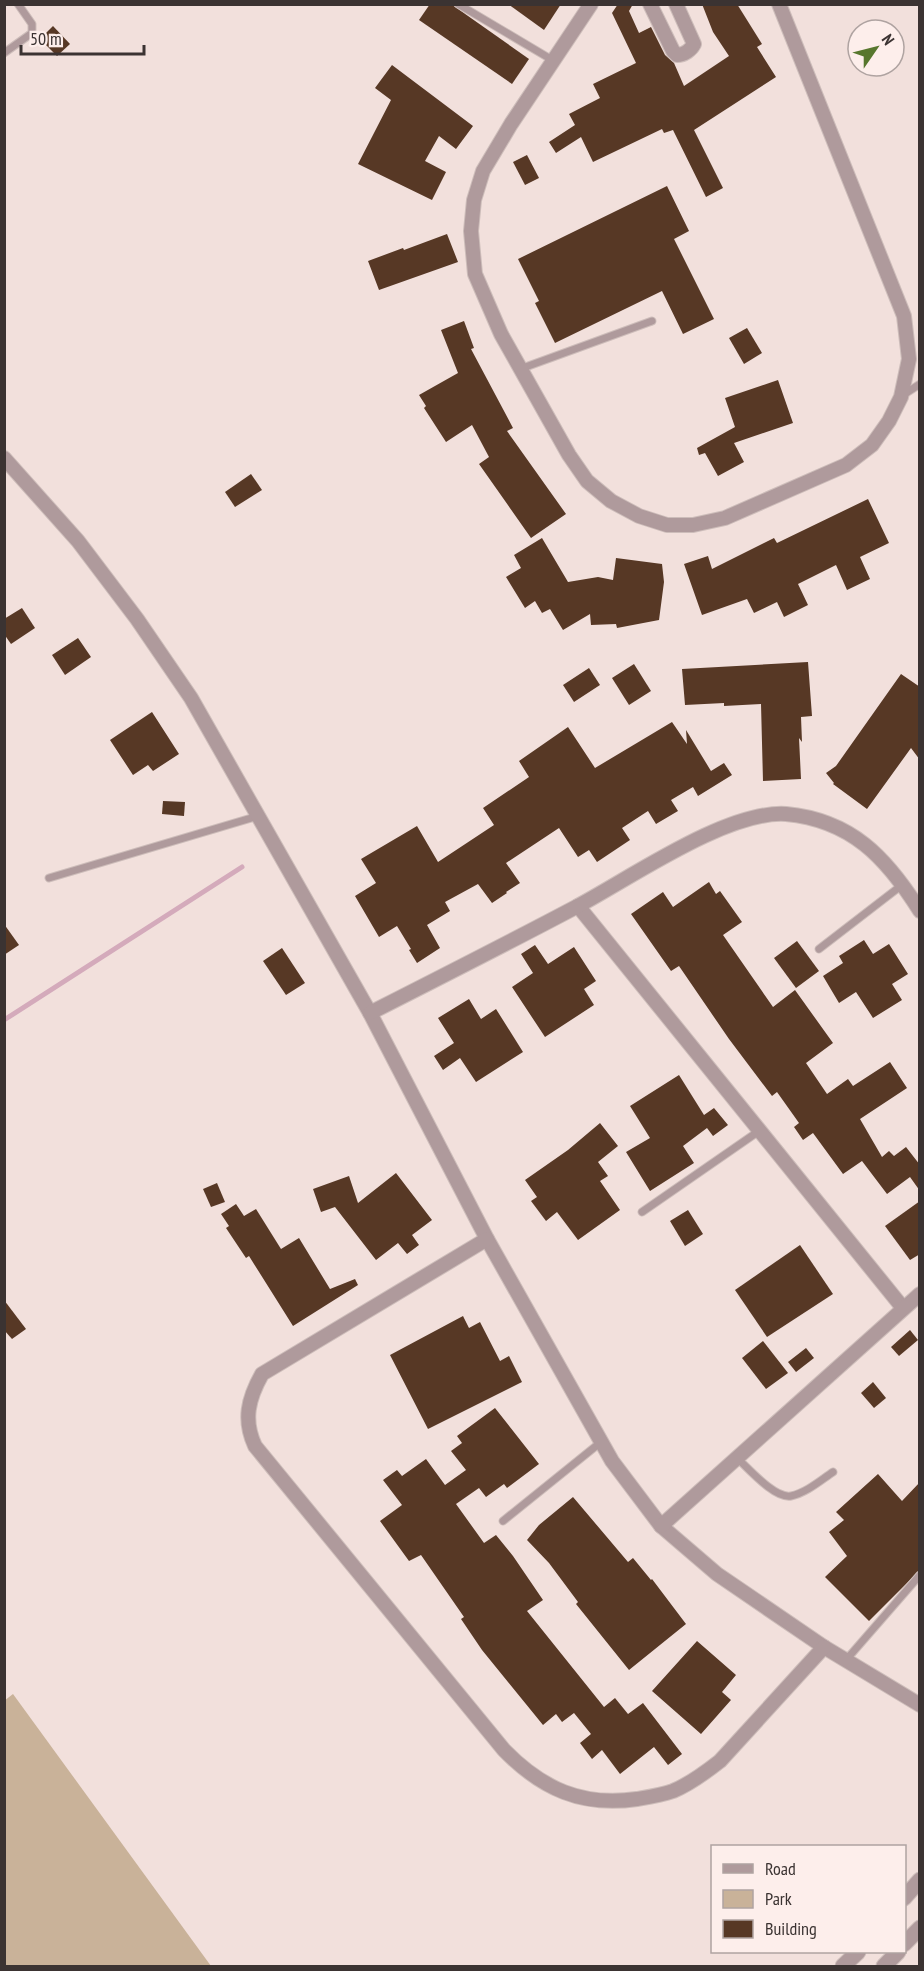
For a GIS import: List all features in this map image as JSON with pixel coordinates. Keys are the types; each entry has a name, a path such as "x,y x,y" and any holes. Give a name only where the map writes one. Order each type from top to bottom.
{"street":[{"path":"591,4 511,124 483,171 474,200 471,231 475,274 501,334 569,455 587,481 611,501 639,516 667,525 693,525 725,518 846,465 872,445 889,421 901,397 909,359 904,316 779,4"},
{"path":"650,4 673,51 677,55 682,55 694,44 676,4"},
{"path":"7,466 78,541 137,619 191,698 370,1013 487,1239 612,1461 661,1526 717,1574 824,1647 920,1705"},
{"path":"370,1013 578,906 696,840 740,820 784,814 825,821 863,841 918,905"},
{"path":"578,906 903,1308"},
{"path":"487,1239 262,1374 254,1389 248,1419 249,1432 255,1446 504,1750 523,1769 547,1785 571,1796 597,1801 625,1801 673,1791 702,1775 720,1761 824,1647"},
{"path":"661,1526 920,1294"},
{"path":"906,1896 920,1880"},
{"path":"906,1942 920,1928"},
{"path":"843,1966 857,1953"},
{"path":"884,1966 897,1953"}],"lane":[{"path":"4,53 32,33 32,24 18,4"},
{"path":"458,4 554,61"},
{"path":"520,369 652,321"},
{"path":"901,397 920,384"},
{"path":"49,878 258,816"},
{"path":"819,949 902,885"},
{"path":"642,1212 759,1131"},
{"path":"503,1521 601,1442"},
{"path":"737,1458 768,1486 785,1496 801,1492 833,1472"},
{"path":"846,1660 920,1575"}],"green space":[{"path":"13,1694 211,1966 5,1966 4,1701"}],"building":[{"path":"430,4 451,4 529,59 512,84 419,20"},
{"path":"508,4 561,4 544,30"},
{"path":"618,4 633,4 629,11 639,33 651,27 665,55 674,63 684,86 729,56 713,32 702,4 737,4 762,44 757,47 776,77 694,130 723,188 706,197 673,130 664,133 662,129 593,162 581,137 556,153 549,142 575,125 569,114 600,98 593,84 636,63 612,13"},
{"path":"53,26 70,44 57,56 40,39"},
{"path":"392,65 473,126 456,149 439,136 425,161 446,172 432,200 358,164 391,100 375,88"},
{"path":"527,155 539,178 525,185 513,162"},
{"path":"667,186 689,231 674,239 714,319 683,334 662,291 555,343 535,303 539,301 518,259"},
{"path":"447,234 458,262 379,290 368,261"},
{"path":"464,321 474,348 471,349 513,428 507,431 566,514 531,538 479,464 489,457 472,425 446,442 424,408 426,406 419,395 458,373 441,330"},
{"path":"747,328 762,353 744,364 729,338"},
{"path":"778,380 793,423 734,443 744,462 718,476 705,453 699,455 697,448 735,427 725,398"},
{"path":"251,474 262,490 235,507 225,492"},
{"path":"868,499 889,543 860,557 870,579 847,590 836,565 798,584 808,605 784,617 777,602 754,613 747,599 702,615 684,564 708,556 712,569 774,538 777,543"},
{"path":"542,538 568,582 598,577 613,580 616,558 662,564 664,582 659,620 617,628 616,624 591,625 590,614 563,630 550,609 542,613 535,601 525,608 506,577 521,568 514,555"},
{"path":"22,608 35,628 11,644 4,634 4,619"},
{"path":"78,638 91,657 65,675 52,655"},
{"path":"808,662 812,716 801,717 802,742 799,738 801,779 763,781 761,704 685,705 682,669"},
{"path":"634,664 651,691 629,705 612,678"},
{"path":"589,668 600,685 574,702 563,685"},
{"path":"901,674 920,687 920,760 911,748 867,809 833,784 826,773 836,766"},
{"path":"152,712 179,754 153,771 148,765 133,775 110,740"},
{"path":"672,722 687,744 686,730 711,771 724,763 732,775 698,796 693,787 671,800 678,811 656,824 648,811 622,828 630,840 597,862 589,850 578,857 559,828 506,863 520,883 492,903 478,884 445,902 450,911 427,925 440,948 417,963 397,926 379,937 355,896 376,883 361,859 417,826 438,862 494,825 483,808 529,777 519,761 568,727 595,768"},
{"path":"163,801 185,802 184,816 162,814"},
{"path":"709,882 716,894 720,891 742,922 723,935 773,1007 795,990 833,1043 806,1063 827,1094 848,1079 853,1086 890,1062 907,1088 860,1119 882,1157 889,1151 894,1156 906,1147 920,1165 920,1191 910,1177 887,1194 862,1161 843,1174 813,1133 803,1140 794,1127 799,1123 777,1092 772,1096 729,1039 679,966 671,971 631,914 663,892 673,907"},
{"path":"4,924 19,945 4,955"},
{"path":"864,940 873,954 889,944 908,974 892,984 902,1000 873,1018 856,992 839,1003 823,976 843,963 839,956"},
{"path":"797,941 819,971 796,988 774,958"},
{"path":"535,945 548,964 574,947 596,981 584,989 594,1005 545,1037 512,987 533,973 521,954"},
{"path":"282,948 305,983 286,995 263,961"},
{"path":"469,999 481,1019 496,1009 523,1052 476,1082 460,1058 443,1070 434,1056 454,1043 438,1018"},
{"path":"679,1075 704,1115 714,1108 728,1125 713,1136 707,1128 683,1146 694,1163 650,1191 626,1152 650,1138 630,1106"},
{"path":"600,1123 618,1146 598,1162 608,1176 600,1181 620,1210 578,1240 557,1212 546,1221 531,1201 537,1197 525,1180 568,1150"},
{"path":"396,1173 432,1220 412,1235 419,1245 407,1254 398,1243 376,1260 335,1207 321,1212 313,1189 349,1176 358,1203"},
{"path":"217,1183 225,1202 211,1207 203,1189"},
{"path":"920,1201 920,1254 910,1260 885,1226"},
{"path":"236,1204 244,1216 256,1209 281,1249 299,1238 330,1289 355,1279 358,1285 293,1326 249,1256 246,1258 226,1228 229,1226 221,1214"},
{"path":"688,1210 703,1234 685,1246 670,1221"},
{"path":"800,1245 833,1294 767,1337 735,1290"},
{"path":"4,1300 26,1329 12,1339 4,1330"},
{"path":"463,1316 469,1328 480,1322 500,1361 509,1356 522,1382 428,1429 390,1355"},
{"path":"910,1330 918,1340 899,1356 891,1347"},
{"path":"763,1341 788,1373 766,1389 742,1358"},
{"path":"806,1348 814,1358 796,1372 788,1362"},
{"path":"873,1382 886,1398 874,1408 861,1393"},
{"path":"495,1408 539,1464 507,1488 504,1484 486,1497 479,1488 456,1504 484,1543 496,1535 513,1556 543,1600 527,1611 604,1707 615,1698 628,1714 643,1703 682,1754 668,1765 654,1747 620,1774 602,1750 592,1759 580,1743 591,1734 574,1713 562,1722 556,1714 543,1725 482,1650 461,1619 464,1617 421,1555 409,1561 380,1521 402,1505 383,1480 397,1470 402,1476 426,1459 445,1485 466,1470 451,1451 462,1443 457,1436"},
{"path":"878,1474 902,1501 920,1482 920,1570 869,1621 825,1577 847,1556 829,1532 844,1520 836,1512"},
{"path":"573,1497 628,1562 633,1558 652,1579 686,1624 629,1670 576,1604 578,1602 549,1563 527,1540 539,1525"},
{"path":"697,1641 736,1675 722,1692 731,1700 701,1734 652,1691"}],"waterway":[{"path":"4,1020 242,867"}]}
